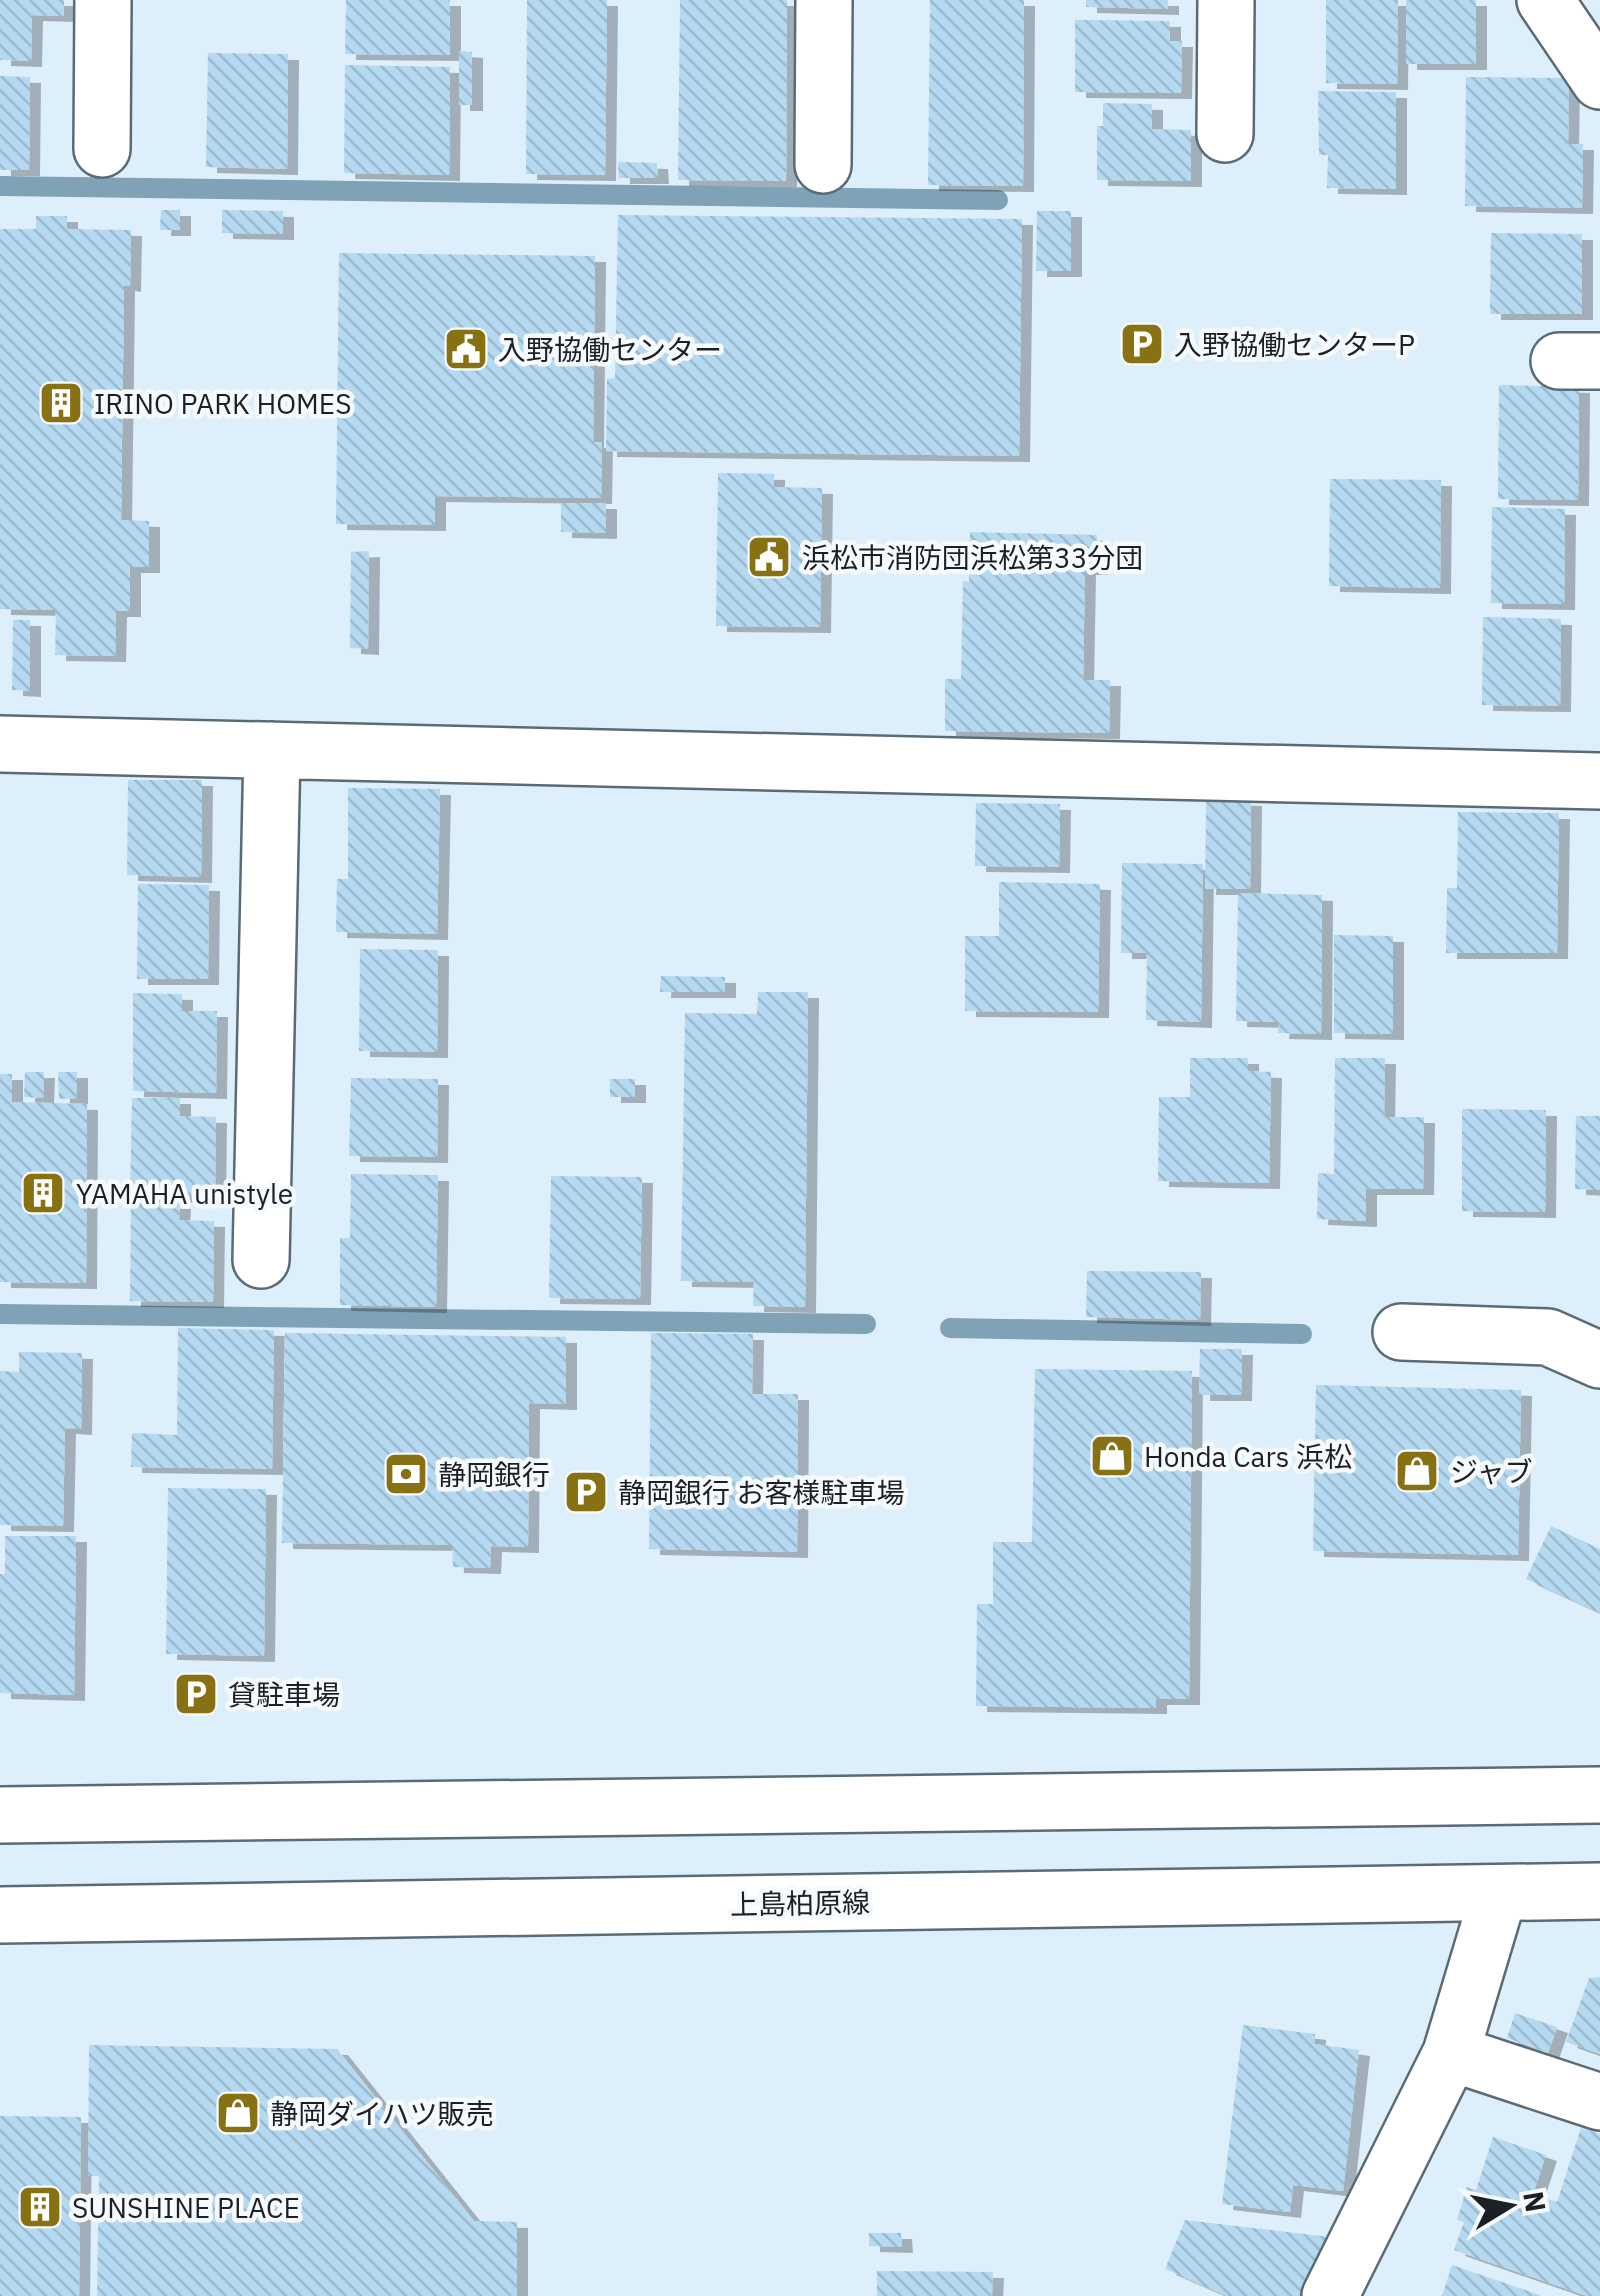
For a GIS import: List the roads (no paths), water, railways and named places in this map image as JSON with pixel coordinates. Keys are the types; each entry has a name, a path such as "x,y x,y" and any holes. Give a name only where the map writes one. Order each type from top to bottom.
{"street":[{"path":"102,149 103,0"},
{"path":"823,165 824,0"},
{"path":"1225,134 1226,0"},
{"path":"1545,0 1600,81"},
{"path":"0,744 1600,781"},
{"path":"261,1260 272,750"},
{"path":"1401,1332 1548,1337 1600,1360"},
{"path":"0,1814 1600,1795"},
{"name":"上島柏原線","path":"0,1915 1600,1891"},
{"path":"1330,2296 1450,2053 1499,1893"},
{"path":"1450,2053 1600,2102"}],"waterway":[{"path":"0,186 998,200"},
{"path":"0,1314 866,1324"},
{"path":"950,1328 1302,1334"}],"place":[{"name":"入野協働センターP","path":"1142,344"},
{"name":"入野協働センター","path":"466,349"},
{"name":"IRINO PARK HOMES","path":"61,403"},
{"name":"浜松市消防団浜松第33分団","path":"769,557"},
{"name":"YAMAHA unistyle","path":"43,1193"},
{"name":"Honda Cars 浜松","path":"1112,1456"},
{"name":"ジャブ","path":"1417,1471"},
{"name":"静岡銀行","path":"406,1474"},
{"name":"静岡銀行 お客様駐車場","path":"586,1492"},
{"name":"貸駐車場","path":"196,1694"},
{"name":"静岡ダイハツ販売","path":"238,2113"},
{"name":"SUNSHINE PLACE","path":"40,2207"}]}
